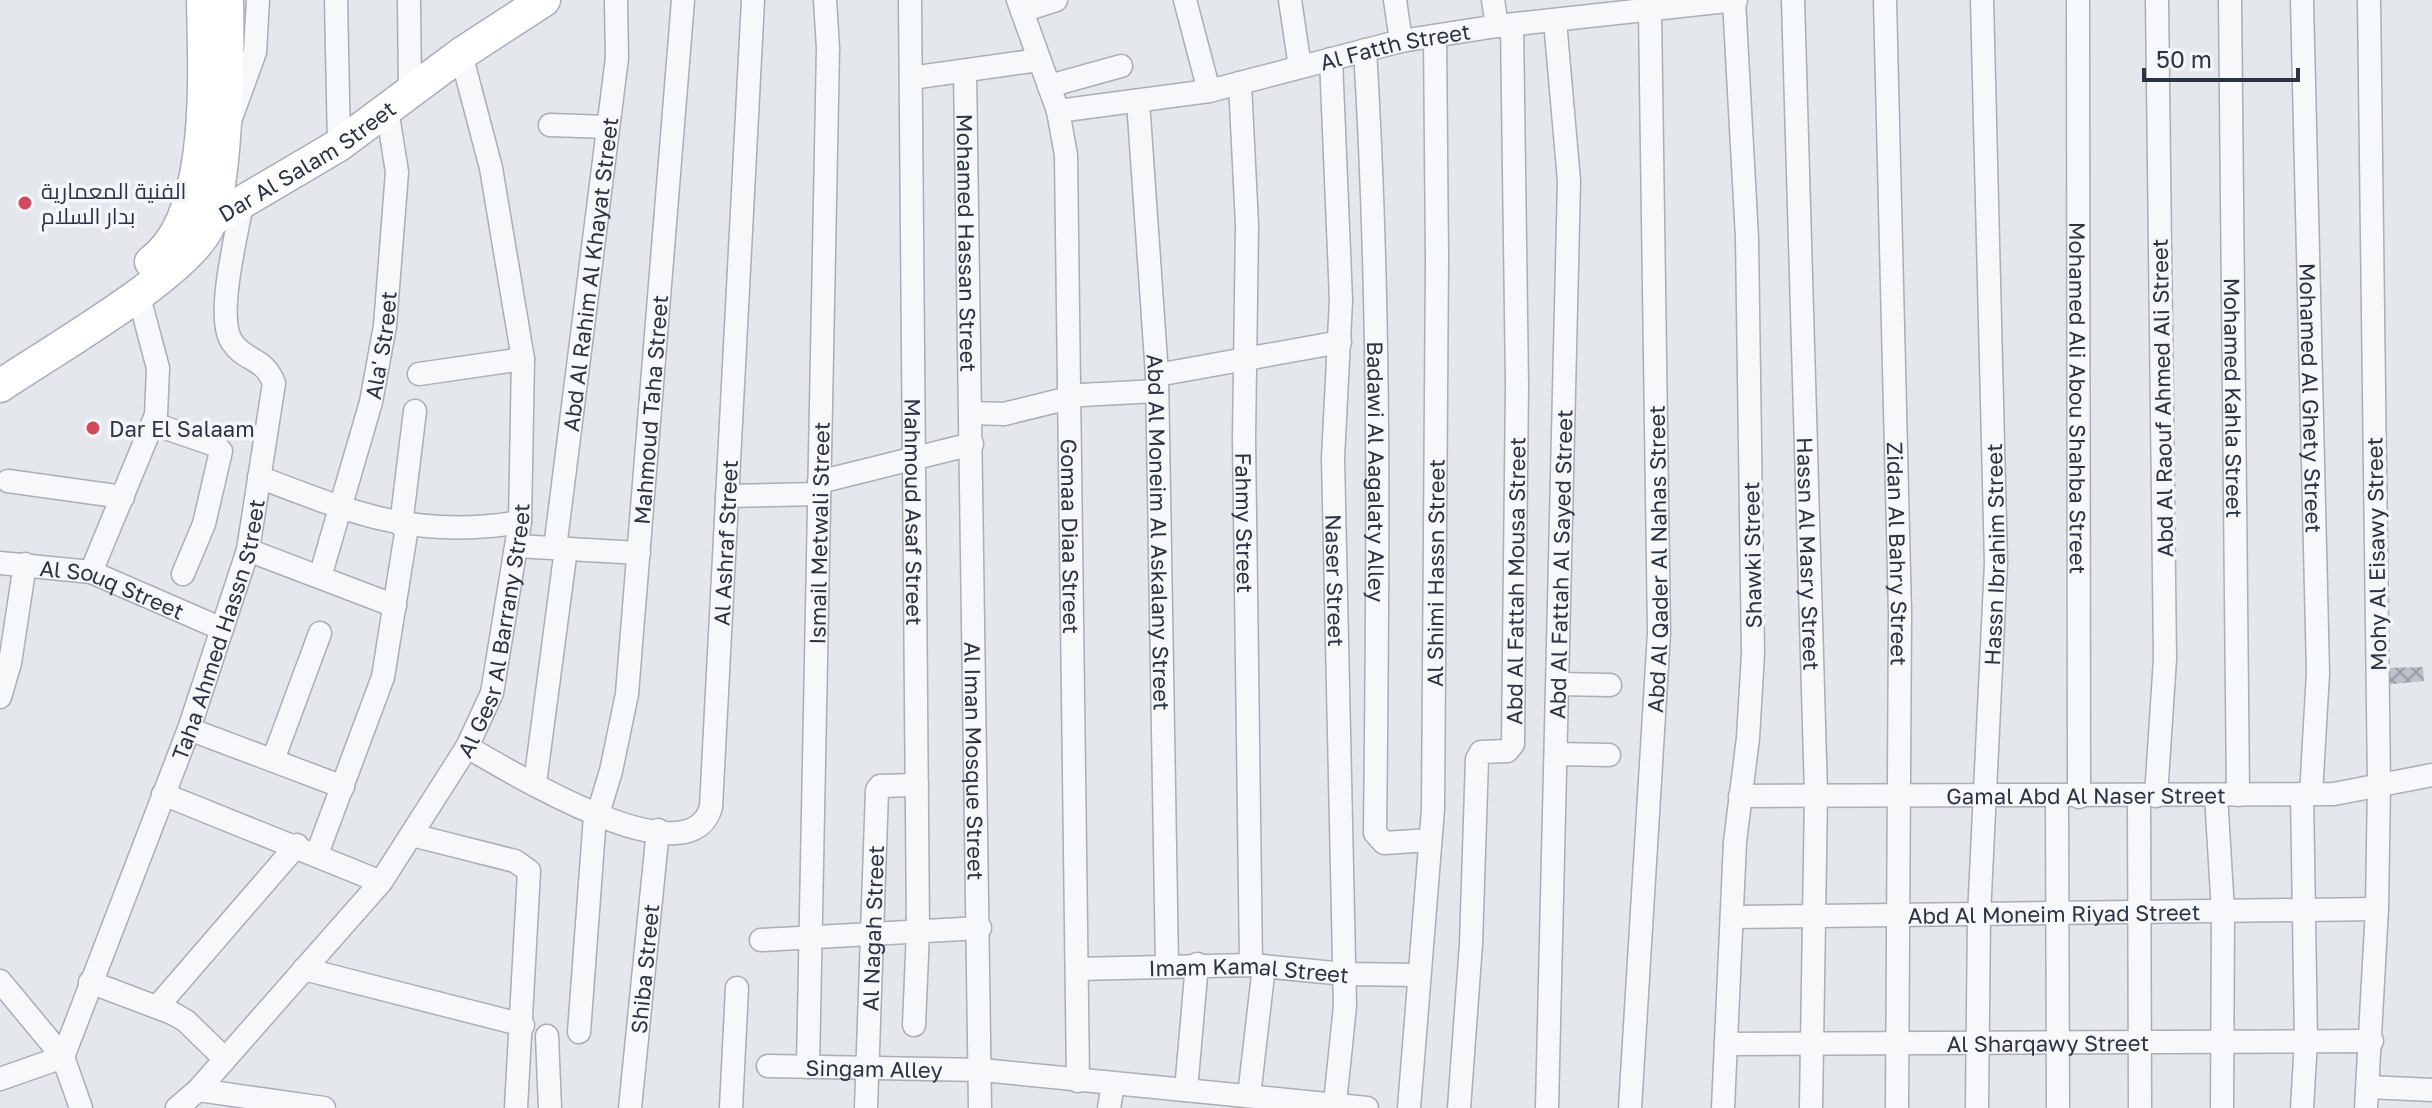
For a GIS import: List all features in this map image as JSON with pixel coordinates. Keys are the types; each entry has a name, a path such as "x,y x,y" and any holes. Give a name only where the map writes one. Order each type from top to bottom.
{"main road":[{"path":"203,0 216,42 221,140 218,196 210,221"},
{"path":"0,364 155,259 178,233 196,182 216,42 227,0"},
{"name":"Dar Al Salam Street","path":"0,386 138,293 190,253 210,221 339,145 532,4"}],"street":[{"path":"221,140 248,81 255,52 258,0"},
{"path":"336,0 339,145"},
{"name":"Ala' Street","path":"320,577 371,402 387,310 397,172 398,100 409,0"},
{"name":"Abd Al Rahim Al Khayat Street","path":"535,783 617,58 616,0"},
{"name":"Mahmoud Taha Street","path":"579,1032 596,816 614,759 627,694 683,0"},
{"name":"Al Ashraf Street","path":"467,747 596,816 658,830 696,831 707,821 711,807 753,0"},
{"name":"Ismail Metwali Street","path":"808,1067 828,48 825,0"},
{"name":"Mahmoud Asaf Street","path":"910,0 918,931 914,1025"},
{"path":"1020,5 1056,0"},
{"path":"1185,0 1209,91"},
{"path":"1290,0 1300,67"},
{"path":"1395,0 1401,41"},
{"path":"1493,0 1504,26"},
{"name":"Al Fatth Street","path":"1058,111 1209,91 1401,41 1555,21 1597,9 1650,11 1735,0"},
{"name":"Shawki Street","path":"1723,1108 1732,917 1753,654 1747,238 1735,0"},
{"name":"Hassn Al Masry Street","path":"1793,0 1816,794 1811,1108"},
{"name":"Zidan Al Bahry Street","path":"1885,0 1900,613 1897,1108"},
{"name":"Hassn Ibrahim Street","path":"1977,1108 1979,916 1996,563 1982,0"},
{"name":"Mohamed Ali Abou Shahba Street","path":"2058,1108 2057,915 2068,797 2078,0"},
{"name":"Abd Al Raouf Ahmed Ali Street","path":"2140,1108 2139,914 2148,796 2165,659 2157,0"},
{"name":"Mohamed Kahla Street","path":"2222,1108 2227,795 2230,0"},
{"name":"Mohamed Al Ghety Street","path":"2302,0 2318,673 2306,794 2306,1041 2302,1108"},
{"name":"Mohy Al Eisawy Street","path":"2367,1098 2372,1041 2379,784 2369,0"},
{"name":"Gomaa Diaa Street","path":"1020,5 1058,111 1066,155 1078,1081"},
{"name":"Abd Al Qader Al Nahas Street","path":"1630,1108 1659,633 1650,11"},
{"name":"Abd Al Fattah Al Sayed Street","path":"1547,1108 1569,181 1555,21"},
{"name":"Abd Al Fattah Mousa Street","path":"1459,1108 1471,944 1477,759 1481,752 1507,751 1513,744 1517,385 1504,26"},
{"name":"Al Shimi Hassn Street","path":"1409,1108 1430,840 1437,274 1435,36"},
{"name":"Badawi Al Aagalaty Alley","path":"1365,50 1374,198 1379,440 1375,833 1384,843 1430,840"},
{"name":"Al Gesr Al Barrany Street","path":"177,1108 198,1090 381,882 467,747 492,693 520,522 523,359 491,168 461,54"},
{"name":"Naser Street","path":"1331,59 1340,342 1333,473 1345,974 1344,1039 1335,1103"},
{"path":"911,78 1039,60"},
{"path":"1049,86 1121,66"},
{"name":"Mohamed Hassan Street","path":"965,71 971,413"},
{"name":"Fahmy Street","path":"1240,83 1247,225 1244,359 1258,966 1249,1096"},
{"name":"Abd Al Moneim Al Askalany Street","path":"1138,101 1157,383 1167,965"},
{"path":"550,125 608,127"},
{"name":"Taha Ahmed Hassn Street","path":"63,1057 189,729 248,550 274,383 268,368 237,350 225,333 225,312 242,203"},
{"path":"91,572 154,424 159,391 158,368 138,293"},
{"path":"971,413 1014,412 1069,396 1157,383 1244,359 1340,342"},
{"path":"419,374 523,359"},
{"path":"158,1006 307,850 343,787 383,677 395,606 415,411"},
{"name":"Al Iman Mosque Street","path":"971,413 982,1070 980,1108"},
{"path":"154,424 215,445 221,451 204,524 183,574"},
{"path":"727,496 819,488 914,458 972,444"},
{"path":"259,477 341,509 404,526 480,529 520,522"},
{"path":"8,481 123,497"},
{"path":"517,546 639,553"},
{"path":"248,550 395,606"},
{"name":"Al Souq Street","path":"0,563 91,572 222,629"},
{"path":"0,697 10,663 25,564"},
{"path":"273,760 320,633"},
{"path":"1559,684 1610,685"},
{"path":"189,729 343,787"},
{"path":"1557,754 1609,755"},
{"name":"Gamal Abd Al Naser Street","path":"1740,796 1816,794 1985,798 2306,794 2345,792 2432,775"},
{"name":"Al Nagah Street","path":"866,1108 878,787 917,785"},
{"path":"163,794 381,882"},
{"name":"Shiba Street","path":"630,1108 658,830"},
{"path":"412,835 515,861 529,871 523,1025 516,1108"},
{"name":"Abd Al Moneim Riyad Street","path":"1732,917 2377,909"},
{"path":"761,940 980,928"},
{"path":"1186,1090 1197,964"},
{"name":"Imam Kamal Street","path":"1077,969 1197,964 1345,974 1419,975"},
{"path":"304,969 523,1025"},
{"path":"90,982 158,1006 186,1021 225,1059"},
{"path":"731,1108 737,988"},
{"path":"4,992 63,1057 81,1108"},
{"path":"547,1036 550,1108"},
{"name":"Al Sharqawy Street","path":"1726,1044 2372,1041"},
{"path":"0,1079 63,1057"},
{"name":"Singam Alley","path":"768,1066 982,1070 1367,1108"},
{"path":"1109,1108 1113,1084"},
{"path":"198,1090 312,1107"},
{"path":"2367,1098 2432,1090"}],"building":[{"path":"2423,667 2424,681 2383,685 2383,668"}],"place":[{"name":"الفنية المعمارية بدار السلام","path":"25,203"},
{"name":"Dar El Salaam","path":"93,428"}]}
